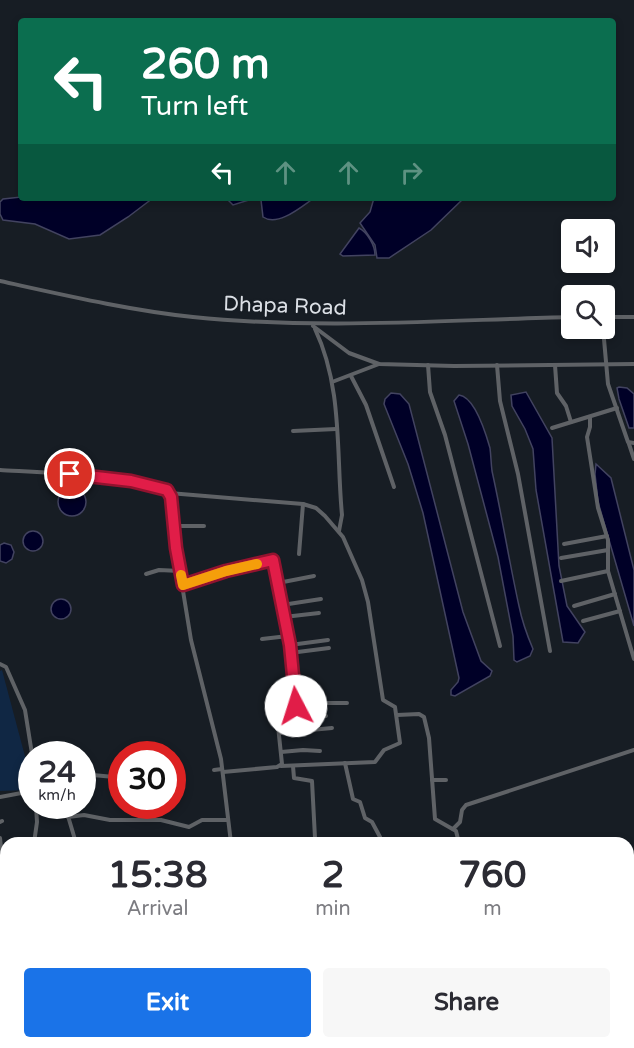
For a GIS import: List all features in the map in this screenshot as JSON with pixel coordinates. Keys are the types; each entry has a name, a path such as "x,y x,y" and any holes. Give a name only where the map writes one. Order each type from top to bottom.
{"street":[{"name":"Dhapa Road","path":"0,281 157,312 312,325 561,317"},
{"path":"615,317 634,316"},
{"path":"312,325 349,353 379,364 634,364"},
{"path":"312,325 323,349 335,396 342,521 339,531"},
{"path":"604,339 608,384 632,443 634,459"},
{"path":"332,382 379,364"},
{"path":"428,365 430,392 445,435 500,645"},
{"path":"497,365 500,401 518,474 550,651"},
{"path":"555,365 556,391 566,406 571,423"},
{"path":"351,376 366,405 394,487"},
{"path":"552,428 617,408"},
{"path":"590,417 587,434 589,453 598,508 607,536 608,571 634,659"},
{"path":"293,431 336,429"},
{"path":"0,470 106,477 150,484 169,493 303,504 316,508 339,531 358,568 365,590 382,700 395,707 400,742 384,750 375,762 214,770"},
{"path":"169,493 191,640 223,770 230,837"},
{"path":"299,554 303,504"},
{"path":"173,526 204,526"},
{"path":"564,544 607,536"},
{"path":"561,558 608,550"},
{"path":"183,585 226,571 273,560 290,645 296,706"},
{"path":"146,574 159,570 180,571"},
{"path":"561,581 608,571"},
{"path":"278,583 314,576"},
{"path":"574,606 615,594"},
{"path":"282,605 321,599"},
{"path":"582,621 620,610"},
{"path":"284,617 319,613"},
{"path":"262,639 288,636"},
{"path":"290,645 328,640"},
{"path":"290,653 329,648"},
{"path":"0,664 6,667 25,710 30,741"},
{"path":"280,766 282,761 276,695 294,691"},
{"path":"276,708 347,703"},
{"path":"397,715 419,714 424,717 429,738 435,819 456,831 458,837"},
{"path":"277,720 326,716"},
{"path":"279,733 332,728"},
{"path":"453,829 460,822 462,810 466,805 634,750"},
{"path":"281,752 320,751"},
{"path":"345,764 353,799 360,802 365,818 372,822 380,837"},
{"path":"293,766 296,779 312,781 315,837"},
{"path":"432,780 446,780"},
{"path":"0,797 18,793"},
{"path":"96,817 110,820 161,820 189,827 202,820 228,820"},
{"path":"35,837 37,819"},
{"path":"69,819 74,837"}],"shaded area":[{"path":"18,197 18,201 149,201 100,235 69,239 35,224 3,220 0,214 0,202 3,199"},
{"path":"229,201 246,201 233,205"},
{"path":"261,201 310,201 282,218 275,220 263,217"},
{"path":"373,201 461,201 431,230 389,258 377,258 375,245 360,223 370,212"},
{"path":"359,228 370,239 375,255 343,256 340,254"},
{"path":"617,388 627,388 634,394 634,428 629,428 619,399"},
{"path":"526,392 552,438 559,566 567,606 585,632 578,643 563,642 536,490 533,449 512,406 511,395"},
{"path":"391,393 400,394 409,404 463,612 481,661 492,671 490,676 455,696 451,695 451,690 459,678 423,513 408,464 384,404 385,399"},
{"path":"459,395 465,397 475,409 490,448 492,471 515,589 523,623 533,649 530,656 517,662 514,660 513,636 498,557 468,444 454,401"},
{"path":"596,464 611,478 634,570 634,626 598,502"},
{"path":"72,488 82,492 86,502 82,512 72,516 62,512 58,502 62,492"},
{"path":"33,531 40,534 43,541 40,548 33,551 26,548 23,541 26,534"},
{"path":"4,543 11,545 14,552 12,559 6,563 0,561 0,545"},
{"path":"61,599 68,602 71,609 68,616 61,619 54,616 51,609 54,602"},
{"path":"2,670 21,741 18,741 18,790 0,791 0,671"}],"slow traffic":[{"path":"181,575 183,585 257,564"}],"route":[{"path":"70,474 150,484 167,490 171,497 176,548 183,585 226,571 273,560 290,645 296,706"}]}
